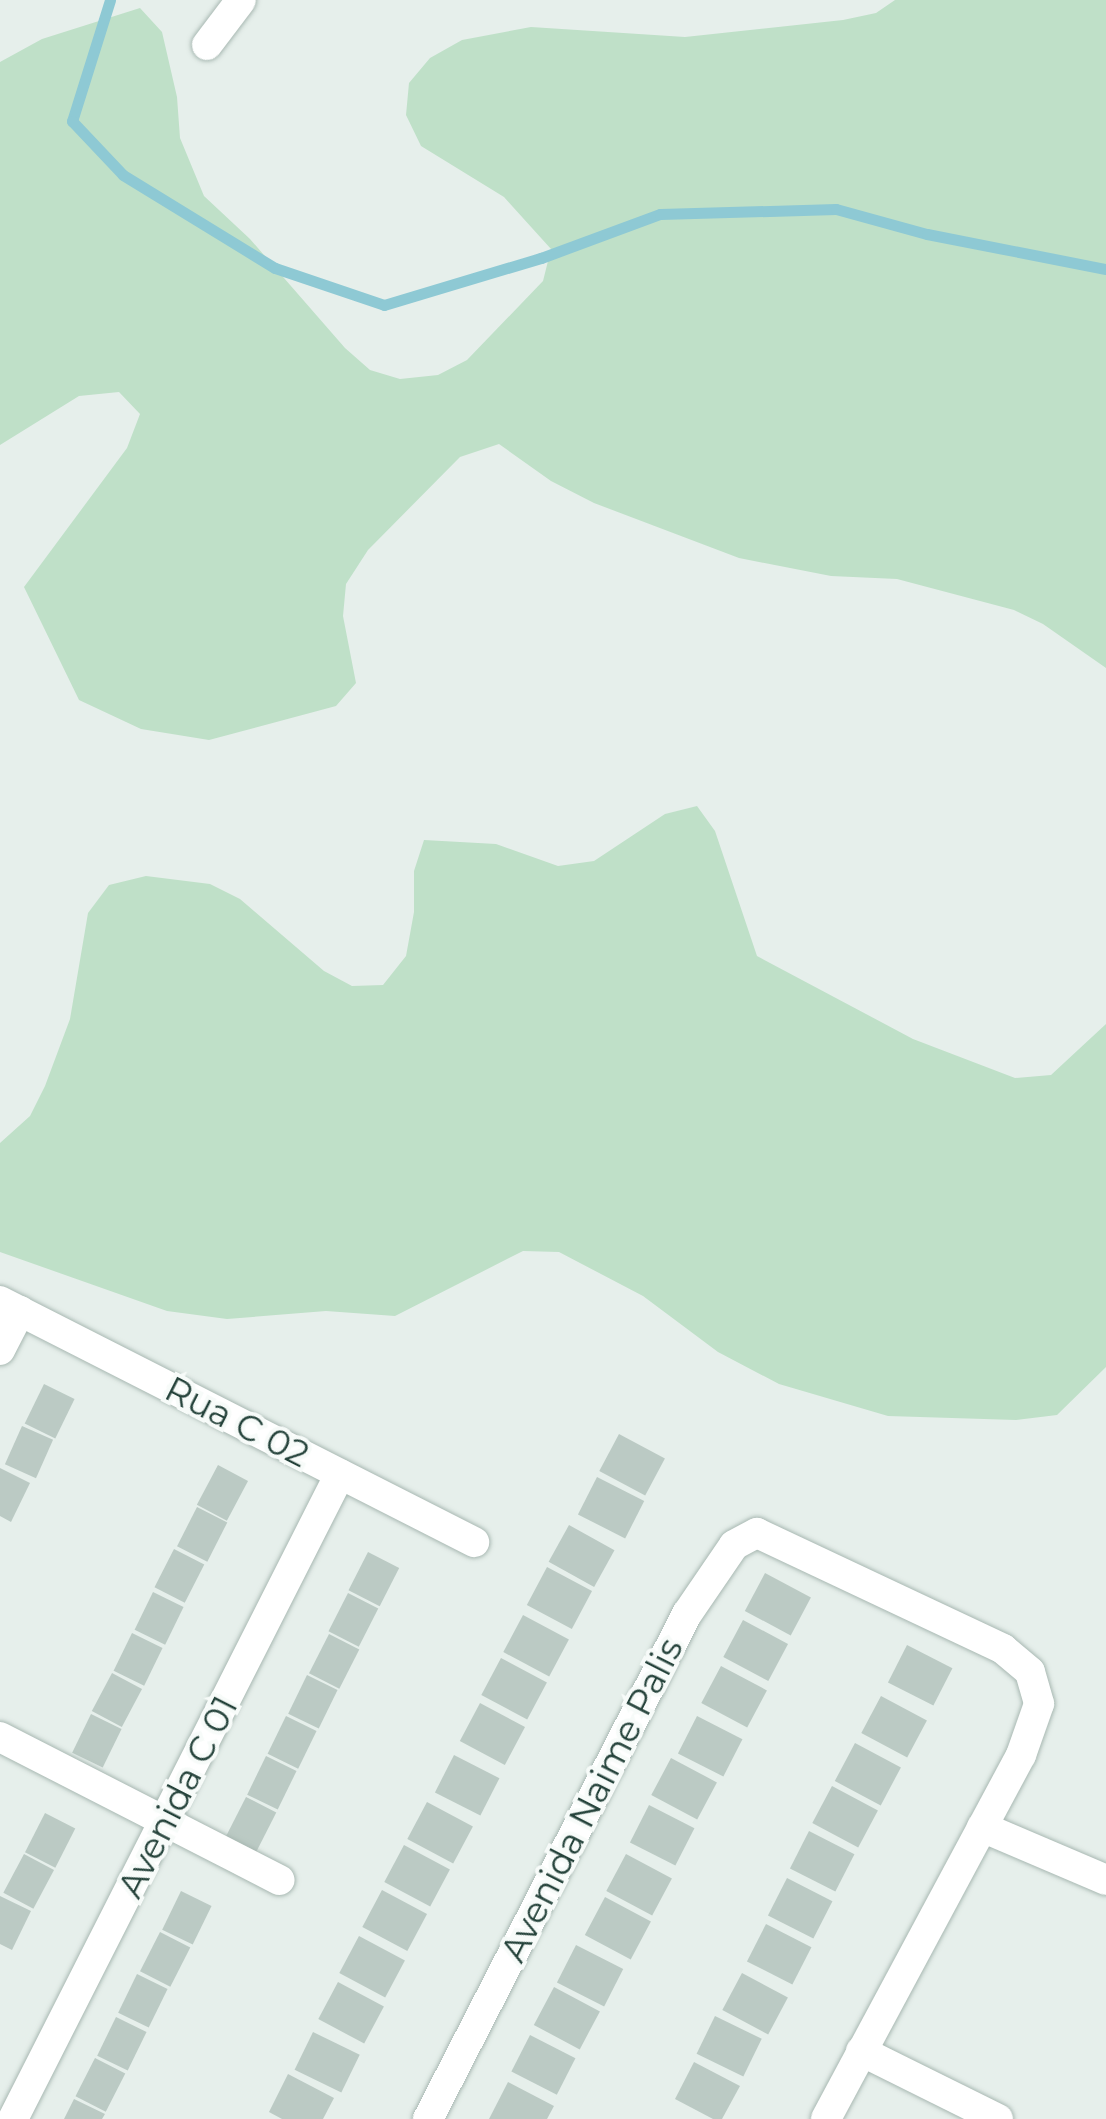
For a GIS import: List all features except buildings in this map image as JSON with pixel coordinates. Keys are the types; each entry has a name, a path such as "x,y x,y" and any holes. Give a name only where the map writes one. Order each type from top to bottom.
{"street":[{"path":"207,46 241,0"},
{"path":"0,1350 10,1306"},
{"name":"Rua C 02","path":"10,1306 474,1542"},
{"name":"Avenida C 01","path":"13,2119 340,1474"},
{"name":"Avenida Naime Palis","path":"428,2119 686,1614 734,1545 757,1534 794,1548 1003,1648 1030,1672 1038,1704 1022,1755 982,1827"},
{"path":"0,1737 279,1880"},
{"path":"826,2119 982,1827 1106,1880"},
{"path":"862,2051 998,2119"}],"green space":[{"path":"895,0 1106,0 1106,668 1043,624 1014,610 897,579 831,576 739,558 594,503 551,481 499,444 460,457 368,550 346,584 343,616 356,683 336,706 209,740 141,729 79,700 24,587 127,448 140,414 119,392 79,396 0,445 0,62 42,39 140,8 162,32 177,97 180,138 204,196 250,239 345,348 370,370 400,379 438,375 467,360 543,281 551,249 504,197 421,146 406,115 409,83 430,58 462,40 531,27 685,37 843,20 876,13"},
{"path":"697,806 715,831 757,956 913,1039 1015,1078 1051,1075 1106,1024 1106,1367 1057,1415 1016,1420 888,1416 779,1384 718,1352 643,1296 559,1252 523,1251 395,1316 326,1311 227,1319 167,1311 0,1252 0,1143 30,1116 45,1086 70,1019 88,913 109,885 146,876 210,884 240,899 324,971 352,986 383,985 406,956 414,912 414,871 424,840 496,844 558,866 594,861 665,814"}],"waterway":[{"path":"110,0 72,121 123,175 275,268 384,305 541,258 660,214 836,209 927,234 1106,269"}]}
